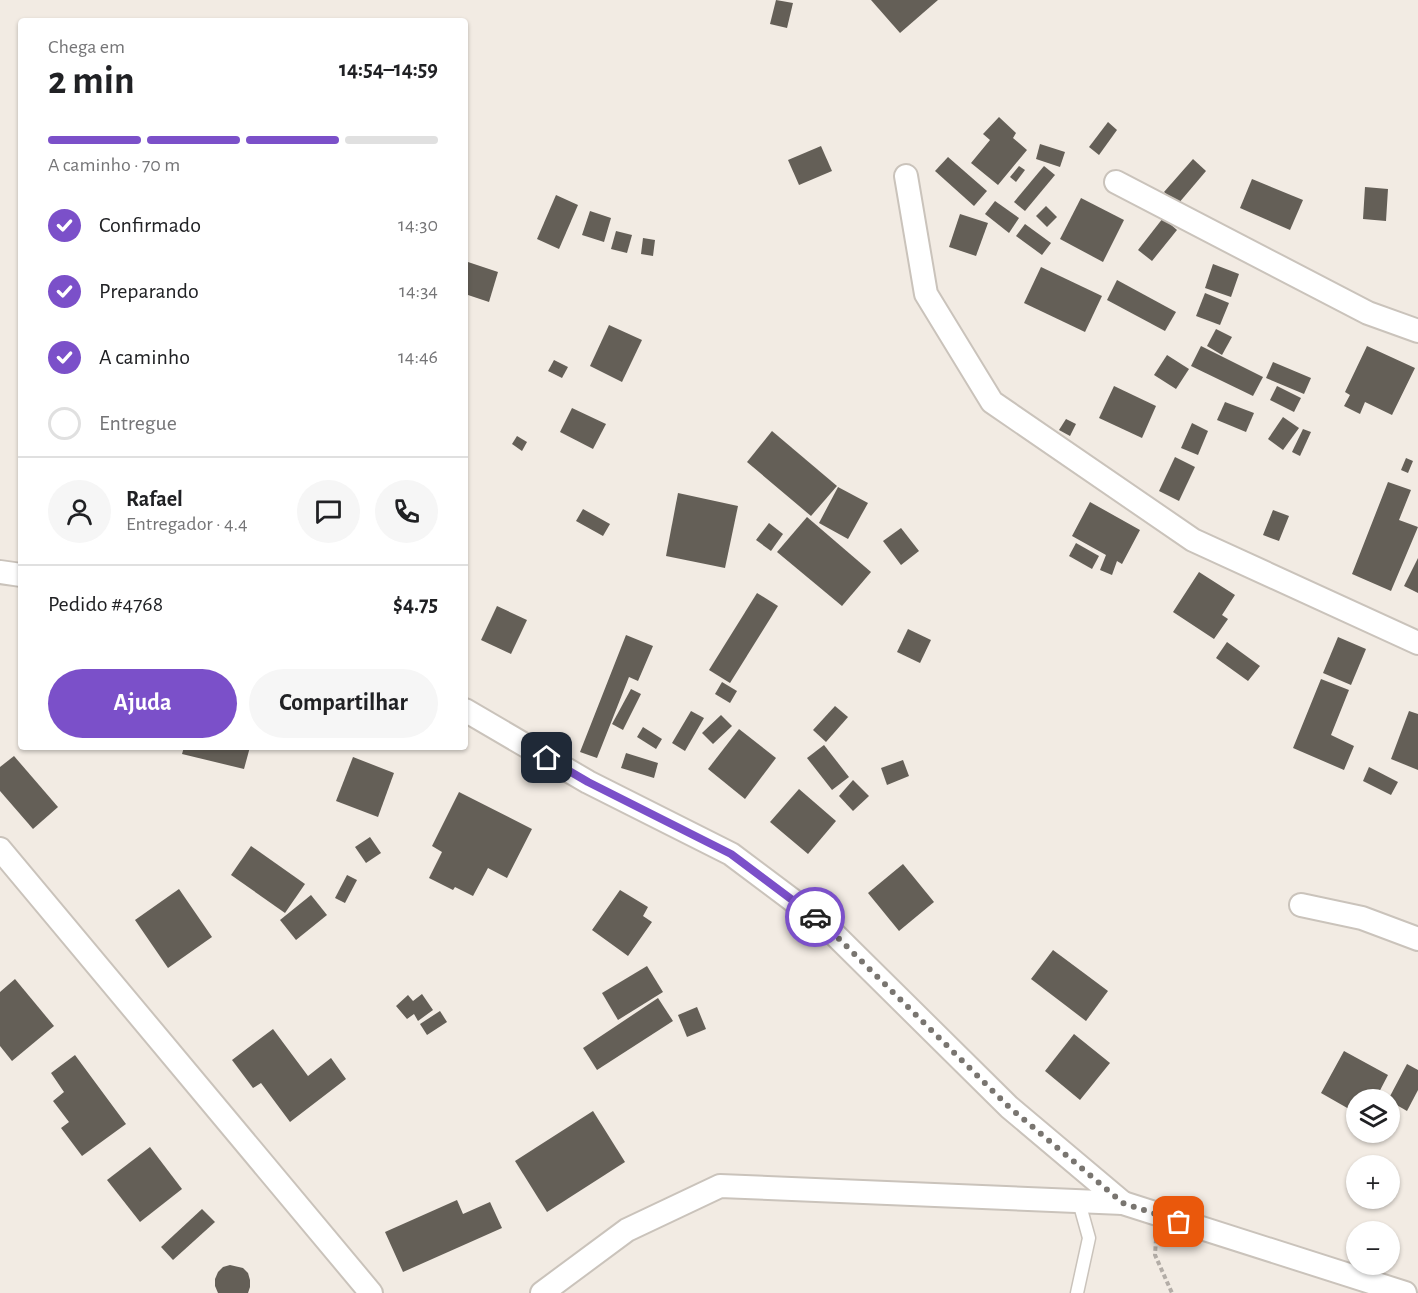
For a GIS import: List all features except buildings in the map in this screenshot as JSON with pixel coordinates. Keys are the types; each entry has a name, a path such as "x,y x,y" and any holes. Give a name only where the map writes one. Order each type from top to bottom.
{"street":[{"path":"906,177 926,294 992,402 1193,540 1418,643"},
{"path":"1116,182 1368,312 1418,331"},
{"path":"0,572 18,575"},
{"path":"468,712 588,782 731,854 823,923 1009,1107 1123,1203"},
{"path":"0,849 371,1293"},
{"path":"1301,905 1362,918 1418,939"},
{"path":"542,1293 627,1230 720,1186 1123,1203 1405,1293"}],"lane":[{"path":"1077,1293 1089,1238 1079,1202"}],"path":[{"path":"1157,1214 1155,1255 1172,1293"}],"way so far":[{"path":"815,917 1009,1107 1123,1203 1179,1222"}],"route":[{"path":"547,758 588,782 731,854 815,917"}]}
